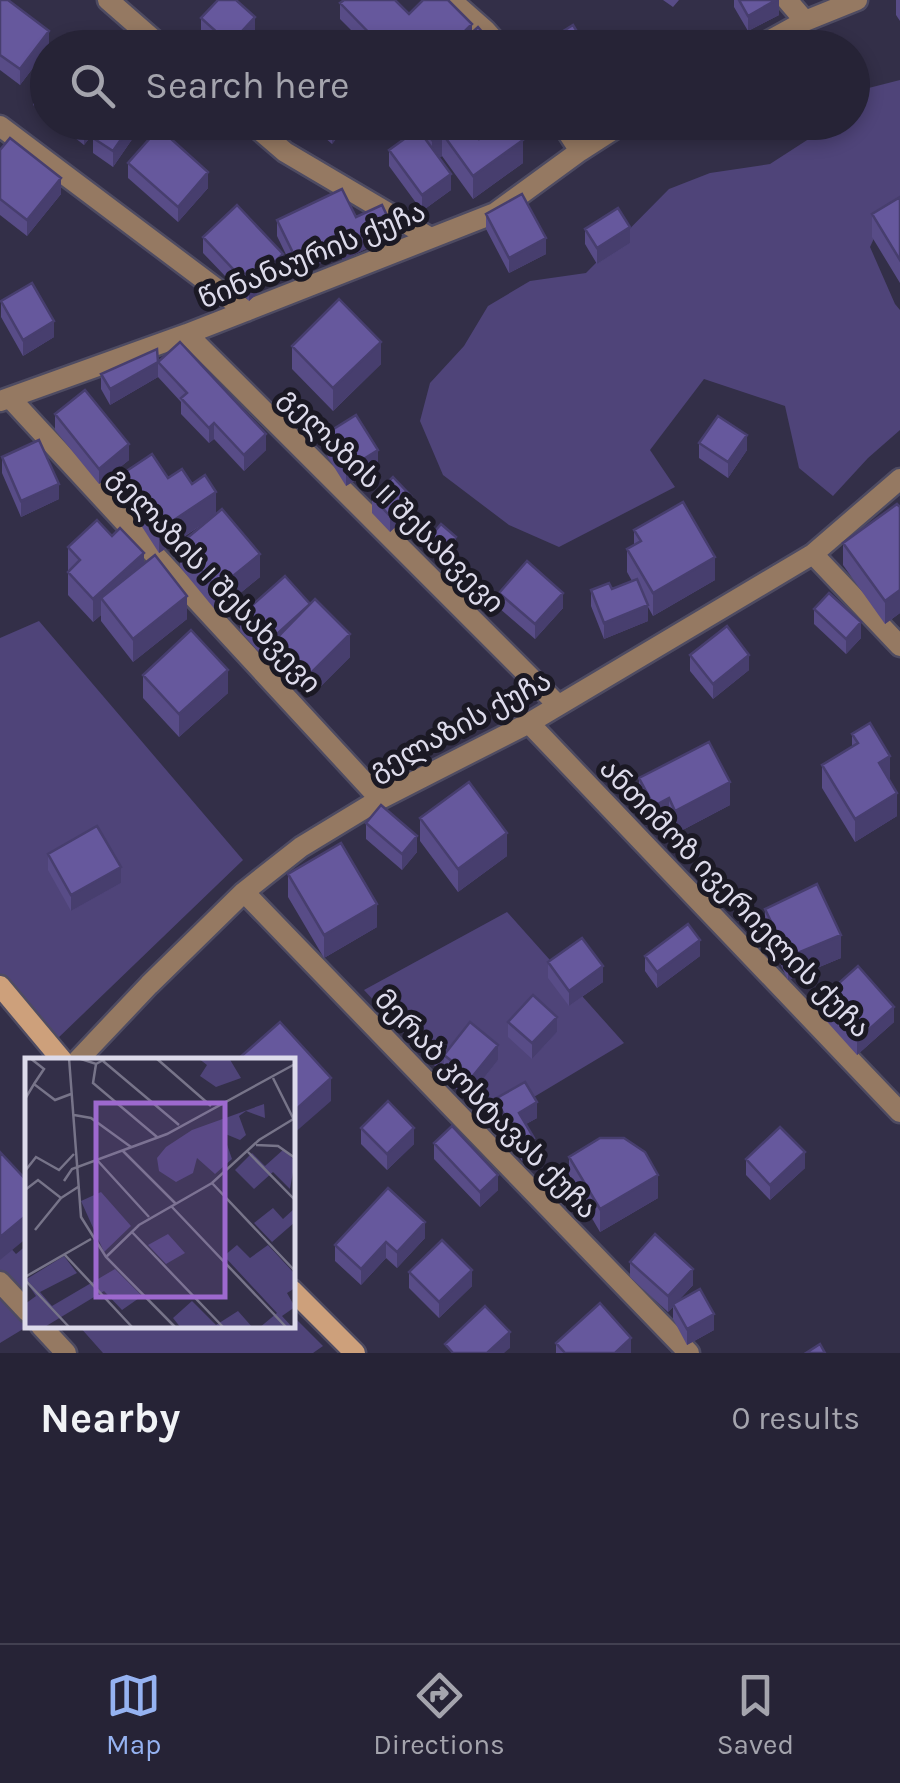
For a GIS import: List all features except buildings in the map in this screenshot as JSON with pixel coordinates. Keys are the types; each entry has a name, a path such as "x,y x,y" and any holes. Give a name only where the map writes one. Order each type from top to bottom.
{"main road":[{"path":"0,986 60,1058"},
{"path":"295,1293 356,1353"}],"street":[{"path":"108,0 142,30"},
{"path":"451,0 484,30"},
{"path":"787,0 805,21"},
{"path":"789,30 857,0"},
{"path":"0,126 246,311"},
{"path":"271,140 429,237"},
{"path":"573,140 580,151"},
{"name":"წინანაურის ქუჩა","path":"5,400 188,334 494,213 597,140"},
{"name":"გელაზის II შესახვევი","path":"188,334 558,705"},
{"name":"გელაზის I შესახვევი","path":"5,400 380,799"},
{"name":"გელაზის ქუჩა","path":"80,1058 244,892 302,847 380,799 529,723 813,554 900,478"},
{"path":"813,554 900,646"},
{"name":"ანთიმოზ ივერიელის ქუჩა","path":"529,723 900,1112"},
{"name":"მერაბ კოსტავას ქუჩა","path":"244,892 688,1353"},
{"path":"0,1282 25,1309"},
{"path":"42,1328 66,1353"}],"shaded area":[{"path":"900,80 900,199 889,206 870,247 900,310 900,430 833,496 799,468 785,406 704,379 650,450 675,487 559,547 509,525 443,475 420,421 430,383 464,346 488,306 530,281 586,273 669,189 710,173 770,164 807,140 870,140 870,88"},
{"path":"39,621 243,860 56,1040 0,977 0,638"},
{"path":"507,912 624,1043 489,1124 364,990"},
{"path":"0,1236 16,1254 25,1247 25,1328 0,1343"},
{"path":"295,1318 323,1346 313,1353 103,1353 81,1328 295,1328"}]}
